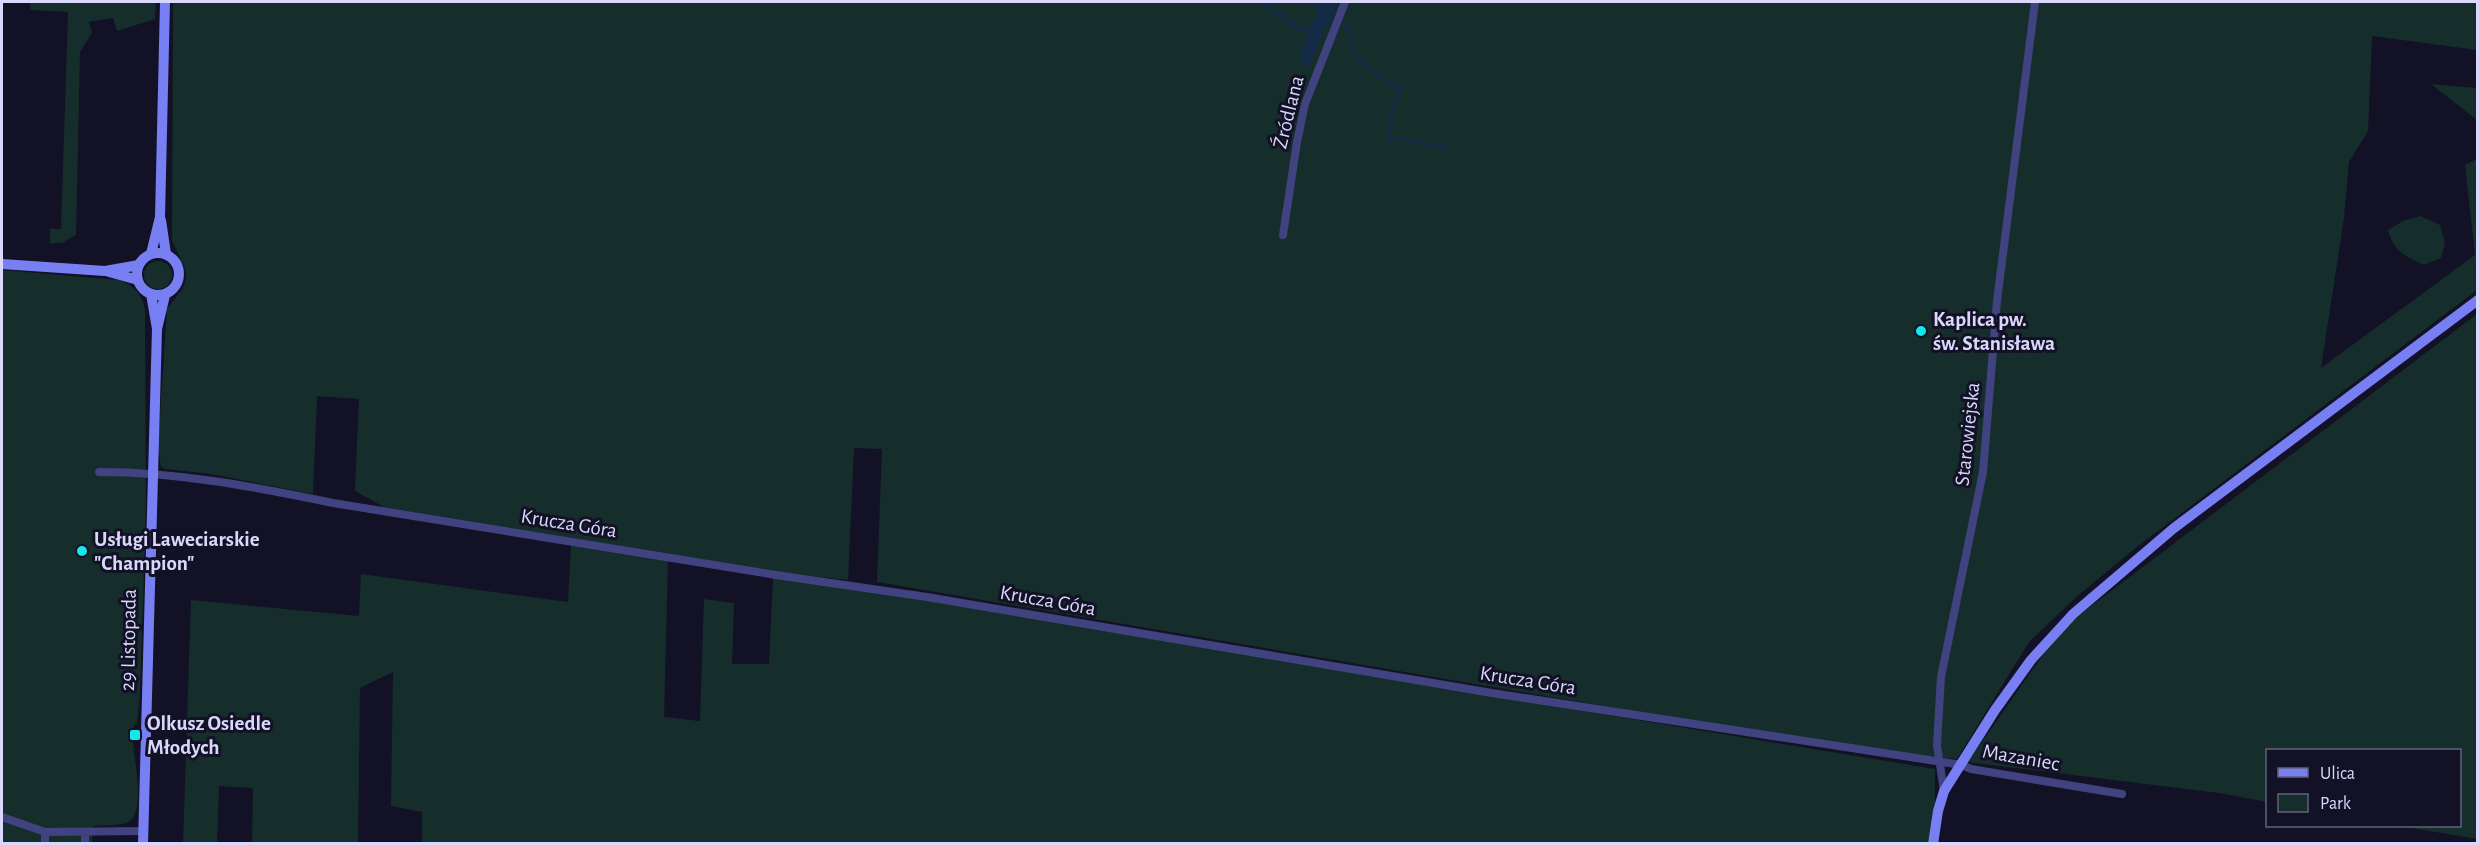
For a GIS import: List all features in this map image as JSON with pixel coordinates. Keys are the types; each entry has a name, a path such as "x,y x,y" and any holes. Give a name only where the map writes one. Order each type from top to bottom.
{"street":[{"path":"165,2 160,217 166,254"},
{"name":"Źródlana","path":"1283,235 1305,104 1345,2"},
{"name":"Starowiejska","path":"1944,791 1939,761 1938,712 1941,677 1983,472 1996,313 2035,2"},
{"path":"105,271 139,265 151,254 160,217"},
{"path":"139,265 138,280 142,288 151,294 165,294 175,287 180,275 176,262 166,254 151,254"},
{"path":"2,264 105,271 138,280"},
{"name":"29 Listopada","path":"151,294 157,329"},
{"name":"29 Listopada","path":"143,843 157,329 165,294"},
{"path":"1962,765 1995,710 2031,660 2073,614 2174,528 2478,300"},
{"name":"Krucza Góra","path":"99,472 153,472 263,487 345,505 776,576 927,597 1492,693 1962,765"},
{"name":"Mazaniec","path":"1933,843 1944,791 1962,765 1971,769 2122,794"},
{"path":"2,817 45,832 143,831"},
{"path":"45,832 45,843"},
{"path":"85,832 85,843"}],"green space":[{"path":"30,2 156,2 155,19 117,31 113,18 89,22 92,33 80,52 76,235 62,243 50,243 50,229 61,229 68,12 30,10"},
{"path":"173,2 2477,2 2477,50 2372,36 2368,131 2349,162 2344,218 2321,368 2475,255 2465,165 2477,159 2477,290 2138,546 2074,599 2029,642 1957,759 1931,756 1915,759 877,582 882,449 854,448 848,580 776,572 384,507 355,491 359,399 317,396 313,494 211,474 161,467 158,446 167,309 183,288 186,279 185,268 172,241"},
{"path":"2431,84 2477,88 2477,120"},
{"path":"2420,216 2440,225 2445,243 2441,258 2424,265 2401,252 2393,243 2388,230 2403,221"},
{"path":"158,261 168,265 172,275 168,285 158,289 148,285 144,275 148,265"},
{"path":"2,270 118,280 136,290 145,309 146,504 140,696 137,723 133,731 130,731 130,738 133,739 138,798 133,818 126,823 93,826 92,843 2,843"},
{"path":"2477,314 2477,839 2406,827 2461,827 2461,749 2266,749 2266,802 2219,793 1968,762 2061,629"},
{"path":"571,544 668,560 664,717 700,721 704,599 734,603 732,664 769,664 773,577 977,606 1492,696 1935,769 1935,803 1929,844 422,843 422,812 391,806 393,672 360,688 358,843 252,843 253,788 219,786 217,843 183,844 191,600 359,616 361,574 568,602"}],"water":[{"path":"1323,2 1338,2 1331,23 1322,28 1323,35 1312,60 1308,67 1304,67 1304,59 1300,59 1307,33 1311,30 1311,24 1318,11 1315,7 1320,6"}],"waterway":[{"path":"1262,2 1271,11 1282,14 1281,17 1285,21 1293,21 1290,25 1296,29 1311,30"},
{"path":"1342,22 1349,33 1357,57 1374,73 1400,87 1393,108 1389,138 1411,140 1427,146 1442,146 1449,149"}],"place":[{"name":"Kaplica pw. św. Stanisława","path":"1921,331"},
{"name":"Usługi Laweciarskie \"Champion\"","path":"82,551"},
{"name":"Olkusz Osiedle Młodych","path":"135,735"}]}
